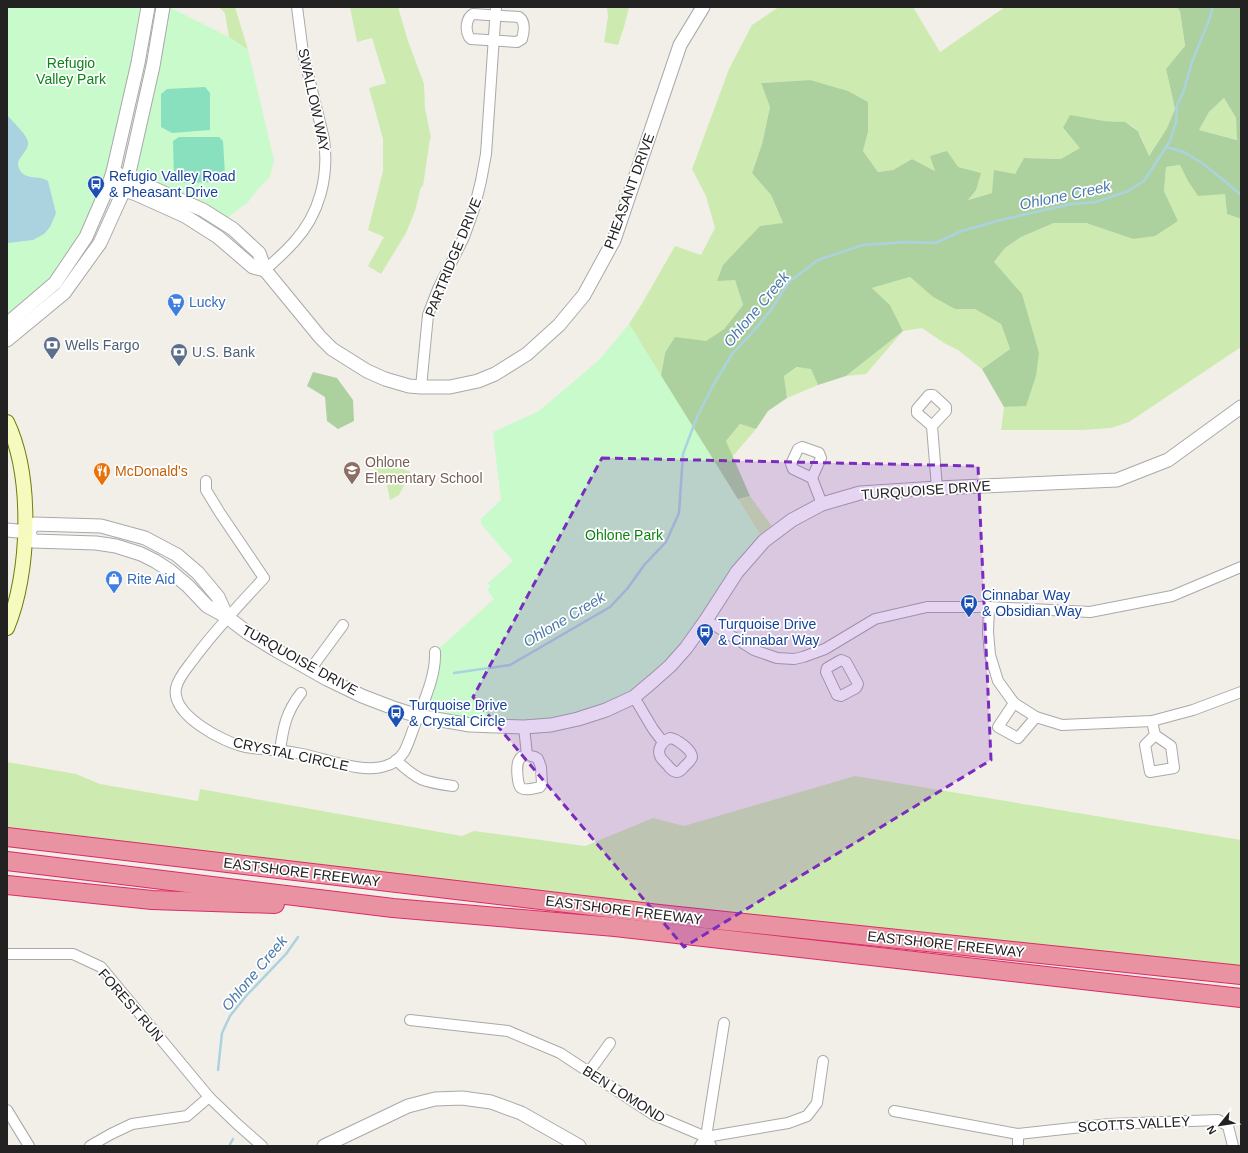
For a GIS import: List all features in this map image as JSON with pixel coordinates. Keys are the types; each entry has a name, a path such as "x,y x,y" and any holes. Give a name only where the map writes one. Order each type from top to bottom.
{"highway":[{"name":"EASTSHORE FREEWAY","path":"7,837 659,914 1241,975"},
{"name":"EASTSHORE FREEWAY","path":"7,861 393,908 615,927 1241,998"},
{"path":"7,885 152,900 393,908"}],"main road":[{"path":"7,628 19,589 27,532 25,493 19,458 10,435"}],"street":[{"path":"9,336 55,283 86,237 111,178 138,63 148,7"},
{"path":"9,336 63,295 100,243 124,190 128,177 153,66 163,7"},
{"name":"SWALLOW WAY","path":"265,270 295,241 308,224 316,209 322,192 326,171 326,150 303,53 297,7"},
{"name":"PHEASANT DRIVE","path":"111,178 128,177 203,210 233,230 259,253 265,270 316,332 332,349 366,371 385,379 421,388 460,386 478,381 495,374 527,354 559,325 584,295 614,240 680,45 703,7"},
{"path":"496,11 522,18 524,24 523,36 520,41 494,41 472,39 469,37 467,32 468,17 473,14 496,11"},
{"name":"PARTRIDGE DRIVE","path":"421,388 428,315 438,289 466,230 474,208 481,181 486,154 496,11"},
{"name":"PHEASANT DRIVE","path":"111,178 124,190 185,216 218,237 253,267 265,270"},
{"name":"TURQUOISE DRIVE","path":"27,532 33,541 96,543 116,546 141,554 169,570 188,586 207,606 248,633 310,670 362,696 418,716 470,725 524,727 551,725 578,719 606,710 634,697 670,666 686,648 737,572 764,541 792,520 822,504 860,493 1117,480 1168,460 1241,407"},
{"path":"7,416 10,435"},
{"path":"932,426 937,488"},
{"path":"812,478 822,504"},
{"name":"CRYSTAL CIRCLE","path":"206,481 206,490 264,578 207,640 180,679 176,689 176,696 179,703 189,716 207,730 226,740 245,747 321,758 361,768 382,767 396,760"},
{"name":"TURQUOISE DRIVE","path":"27,532 34,524 101,526 145,538 177,555 198,573 218,597 227,618"},
{"name":"TURQUOISE DRIVE","path":"7,530 27,532"},
{"path":"706,620 754,650 770,656 785,659 803,658 825,649 875,619 927,607 989,607 1090,612 1172,596 1241,567"},
{"path":"989,607 988,632 990,655 998,681 1014,703 1036,717 1062,725 1152,722 1193,710 1241,692"},
{"path":"310,670 343,625"},
{"path":"825,649 833,665"},
{"path":"435,652 431,681 405,750 396,760 413,776 430,783 453,786"},
{"path":"280,751 286,718 292,705 301,693"},
{"path":"634,697 653,729 663,742"},
{"path":"1014,703 998,727 1018,738 1036,717"},
{"path":"1152,722 1155,735"},
{"path":"524,727 527,755"},
{"name":"FOREST RUN","path":"7,954 73,954 101,967 209,1097 236,1124 262,1146"},
{"name":"BEN LOMOND","path":"410,1020 508,1031 560,1053 654,1115 709,1142"},
{"path":"709,1142 724,1024"},
{"path":"589,1072 610,1043"},
{"path":"700,1146 709,1142 788,1123 807,1116 817,1103 823,1061"},
{"path":"90,1146 132,1124 187,1116 209,1097"},
{"path":"324,1146 408,1106 435,1099 462,1098 491,1102 521,1113 579,1146"},
{"path":"342,1146 411,1113 436,1107 461,1106 489,1110 517,1121 561,1146"},
{"path":"7,1110 28,1146"},
{"name":"SCOTTS VALLEY","path":"894,1111 1018,1134 1110,1124 1218,1120 1228,1126 1232,1146"},
{"path":"1018,1134 1018,1146"}],"highlighted area":[{"path":"602,458 978,466 991,760 684,947 473,697"}],"green space":[{"name":"Refugio Valley Park","path":"7,7 148,7 113,172 55,283 7,324"},
{"path":"169,7 229,37 248,50 274,160 270,177 248,202 222,222 128,177"},
{"path":"219,7 235,7 248,50 229,37 225,13"},
{"path":"350,7 398,7 408,41 424,84 425,108 431,138 423,186 421,187 415,211 406,233 381,274 368,266 384,237 368,230 383,171 383,139 369,88 386,83 372,38 357,42"},
{"path":"607,7 629,7 618,45 604,42 608,17"},
{"path":"779,7 913,7 940,52 1005,7 1177,7 1180,11 1185,47 1166,69 1175,109 1167,128 1148,157 1138,131 1131,126 1122,123 1113,121 1092,123 1063,129 1081,148 1062,159 1024,158 1015,174 992,193 967,200 935,171 912,159 893,170 878,172 863,151 868,132 810,80 761,83 770,107 762,144 752,173 771,195 783,223 741,247 723,265 735,280 743,305 724,329 706,341 665,353 661,376 629,324 675,246 701,255 715,228 706,196 692,169 729,69 752,25"},
{"path":"1177,7 1241,7 1241,219 1227,214 1225,194 1198,196 1180,165 1166,167 1164,191 1178,221 1155,236 1133,239 1086,223 1054,223 1021,237 1005,248 994,262 1022,294 1039,353 1036,376 1026,406 1004,407 982,369 1010,349 1001,324 975,309 955,309 933,297 910,277 872,288 890,305 903,331 846,376 818,385 811,369 797,367 784,376 787,398 768,411 756,429 740,424 726,441 750,496 738,499 507,616 661,376 665,353 675,337 706,341 724,329 743,305 735,280 717,281 723,265 760,226 783,223 771,195 752,173 762,144 770,107 761,83 810,80 848,91 868,102 868,132 863,151 878,172 893,170 912,159 935,171 930,156 947,151 958,167 981,173 976,190 968,200 992,193 994,170 1015,174 1024,158 1061,159 1080,148 1063,128 1070,115 1104,121 1125,122 1138,131 1149,156 1167,128 1175,109 1166,69 1185,46 1180,11","holes":["1224,98 1236,118 1237,140 1199,130 1209,112"]},
{"path":"205,87 210,93 210,130 172,133 161,127 161,94 167,89"},
{"path":"1224,98 1236,118 1238,140 1199,130 1209,112"},
{"path":"179,137 219,137 223,141 225,175 220,182 180,183 174,178 173,141"},
{"path":"1181,165 1188,181 1225,194 1227,214 1241,219 1241,347 1129,422 1111,428 1082,430 1001,430 1004,407 1026,405 994,262 1005,248 1021,237 1054,223 1086,223 1133,239 1178,221 1164,191 1166,167"},
{"path":"910,277 933,297 955,309 975,309 1001,324 1010,349 982,369 958,350 944,343 922,328 903,331 890,305 872,288"},
{"name":"Ohlone Park","path":"629,324 764,541 706,620 634,697 551,725 418,716 435,652 494,599 487,590 490,587 488,583 513,561 481,524 481,519 501,500 493,432 539,411 599,360"},
{"path":"903,331 866,374 846,376"},
{"path":"798,367 811,368 818,385 787,398 784,376"},
{"path":"313,372 337,378 353,400 354,421 338,429 327,421 325,397 307,386"},
{"path":"740,424 756,429 732,457 726,441"},
{"path":"370,462 382,462 411,472 399,495 390,500 387,485"},
{"path":"750,496 776,532 764,541 738,499"},
{"path":"7,762 76,774 100,784 198,801 200,789 462,836 474,831 585,846 653,818 684,826 855,776 1241,840 1241,975 7,837"}],"water":[{"path":"7,116 23,133 28,142 26,150 19,160 19,168 25,175 42,178 48,181 56,213 50,227 44,234 33,240 7,243"}],"waterway":[{"name":"Ohlone Creek","path":"454,673 510,665 610,607 627,589 645,564 666,542 679,513 683,454 697,417 715,382 732,354 770,311 789,282 818,260 863,245 907,242 935,243 962,231 1001,220 1071,204 1096,202 1128,191 1144,181 1170,141 1176,122 1177,105 1183,93 1192,62 1213,7"},
{"path":"1166,147 1184,152 1202,163 1241,195"},
{"name":"Ohlone Creek","path":"218,1070 222,1033 230,1016 246,996 286,954 298,937"},
{"name":"Ohlone Creek","path":"229,1146 233,1139"}],"place":[{"name":"Refugio Valley Road & Pheasant Drive","path":"96,199"},
{"name":"Lucky","path":"176,317"},
{"name":"Wells Fargo","path":"52,360"},
{"name":"U.S. Bank","path":"179,367"},
{"name":"Ohlone Elementary School","path":"352,485"},
{"name":"McDonald's","path":"102,486"},
{"name":"Rite Aid","path":"114,594"},
{"name":"Cinnabar Way & Obsidian Way","path":"969,618"},
{"name":"Turquoise Drive & Cinnabar Way","path":"705,647"},
{"name":"Turquoise Drive & Crystal Circle","path":"396,728"}]}
